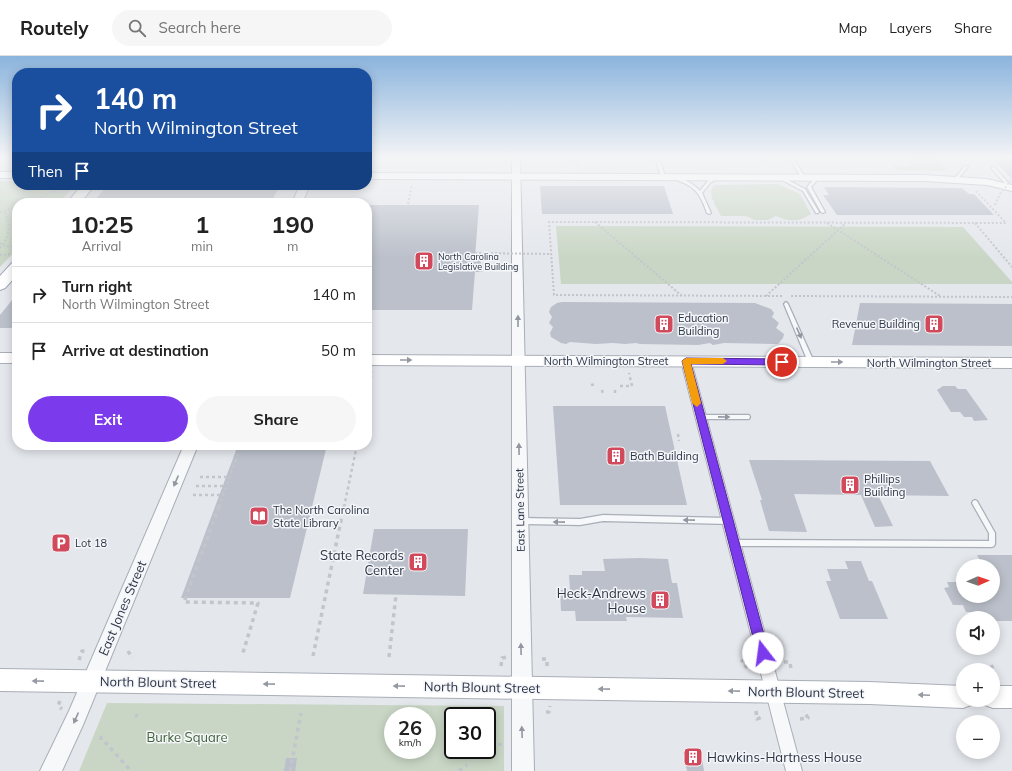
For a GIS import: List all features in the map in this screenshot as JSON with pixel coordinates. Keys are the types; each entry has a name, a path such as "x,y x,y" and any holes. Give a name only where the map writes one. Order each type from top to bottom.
{"main road":[{"path":"0,285 12,264"},
{"path":"0,358 12,358"},
{"name":"North Wilmington Street","path":"372,366 518,360 1010,365"},
{"name":"North Blount Street","path":"0,680 869,693 956,697"},
{"path":"1000,697 1012,697"}],"street":[{"name":"East Lane Street","path":"516,191 523,771"},
{"path":"686,361 794,771"},
{"name":"East Jones Street","path":"51,771 91,682 189,450"}],"lane":[{"path":"805,191 817,212"},
{"path":"811,191 823,212"},
{"path":"701,192 709,213"},
{"path":"786,304 811,362"},
{"path":"701,417 747,418"},
{"path":"734,543 992,544 992,534 975,503"},
{"path":"520,521 580,522 603,518 728,521"}],"path":[{"path":"40,198 55,191"},
{"path":"408,204 410,191"},
{"path":"554,295 549,222 1006,223 976,191"},
{"path":"995,205 1000,194 1004,191"},
{"path":"0,212 12,209"},
{"path":"0,248 9,235 10,226 8,218 4,212"},
{"path":"594,222 682,296"},
{"path":"826,222 940,297"},
{"path":"766,296 846,222"},
{"path":"975,223 1012,267"},
{"path":"0,243 5,246 12,247"},
{"path":"476,253 551,254"},
{"path":"0,255 12,259"},
{"path":"620,386 632,386 629,373"},
{"path":"591,385 596,384"},
{"path":"602,390 603,394"},
{"path":"678,434 679,441"},
{"path":"239,450 184,602 258,603 242,656"},
{"path":"313,656 356,450"},
{"path":"200,476 229,477"},
{"path":"196,486 226,486"},
{"path":"192,495 223,495"},
{"path":"389,657 396,595"},
{"path":"128,651 132,658"},
{"path":"79,660 82,652 89,652"},
{"path":"501,666 502,658"},
{"path":"542,659 547,659 547,666"},
{"path":"747,668 742,661 749,661"},
{"path":"784,662 790,662 791,669"},
{"path":"60,701 58,706 62,709"},
{"path":"546,712 549,712 550,706"},
{"path":"756,711 757,719 762,717"},
{"path":"800,719 808,718 804,711"},
{"path":"290,771 301,713"},
{"path":"101,736 102,742 131,771"},
{"path":"459,771 467,765"}],"green space":[{"path":"0,191 69,191 63,198 12,198 12,254 0,267"},
{"path":"794,191 800,194 811,214 798,220 790,220 776,216 768,220 755,220 746,216 721,216 711,196 711,192"},
{"path":"556,226 963,227 1012,282 1012,284 561,284"},
{"name":"Burke Square","path":"107,703 504,706 504,771 79,771"}],"building":[{"path":"102,191 277,191 274,198 96,198"},
{"path":"540,191 666,191 673,214 542,214"},
{"path":"827,191 966,191 969,194 974,194 994,215 837,215 823,195 829,195"},
{"name":"North Carolina Legislative Building","path":"372,205 479,205 475,257 480,257 482,272 475,272 472,310 372,310"},
{"path":"12,300 12,328 0,328 0,315"},
{"name":"Education Building","path":"562,302 755,303 771,309 774,313 772,317 779,323 776,328 784,334 783,338 778,344 724,343 713,345 710,343 698,345 636,343 596,344 570,342 566,344 561,343 551,337 550,333 553,327 549,323 552,317 549,312 551,307"},
{"name":"Revenue Building","path":"860,303 1012,304 1012,346 852,345"},
{"path":"943,386 955,386 958,389 966,389 988,420 974,421 972,417 964,417 960,412 951,412 937,390"},
{"name":"Bath Building","path":"553,406 665,406 687,505 560,505"},
{"path":"236,450 326,450 290,598 181,598"},
{"name":"Phillips Building","path":"749,460 930,461 949,496 878,495 893,526 875,527 861,495 794,494 807,532 769,531 760,500 762,500"},
{"name":"State Records Center","path":"374,529 468,529 465,596 363,594"},
{"path":"977,555 1012,555 1012,621 1000,621 1000,611 966,611 963,605 953,605 944,588 949,587 947,582 956,582 956,603 1000,603 1000,559 979,559"},
{"path":"603,559 668,559 672,583 677,583 683,618 626,617 627,621 576,621 575,611 561,611 560,590 570,590 569,575 582,575 582,571 605,571"},
{"path":"845,561 861,561 869,581 872,581 888,619 840,619 826,581 831,581 827,569 848,569"},
{"path":"683,752 701,752 704,771 687,771"},
{"path":"286,758 297,758 295,771 284,771"}],"slow traffic":[{"path":"697,403 686,361 723,361"}],"place":[{"name":"North Carolina Legislative Building","path":"424,261"},
{"name":"Education Building","path":"664,324"},
{"name":"Revenue Building","path":"934,324"},
{"name":"Bath Building","path":"616,456"},
{"name":"Phillips Building","path":"850,485"},
{"name":"The North Carolina State Library","path":"259,516"},
{"name":"Lot 18","path":"61,543"},
{"name":"State Records Center","path":"418,562"},
{"name":"Heck-Andrews House","path":"660,600"},
{"name":"Hawkins-Hartness House","path":"693,757"}],"route":[{"path":"763,653 686,361 782,362"}]}
